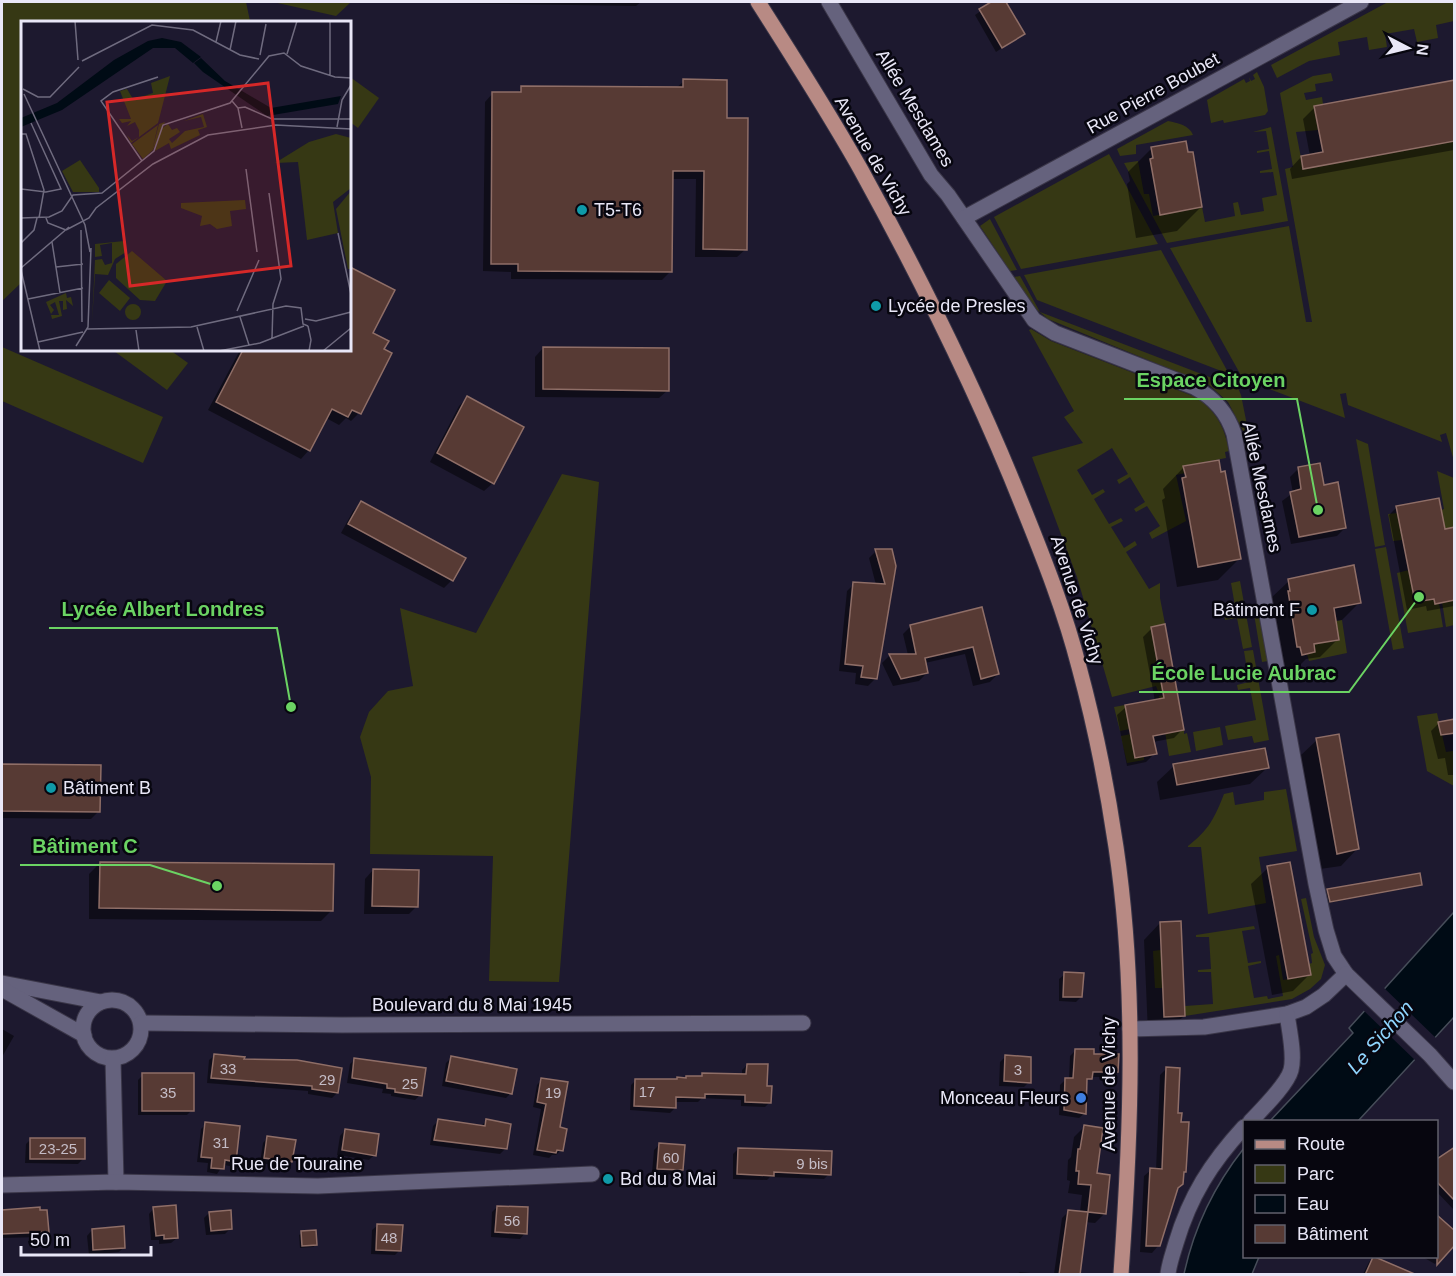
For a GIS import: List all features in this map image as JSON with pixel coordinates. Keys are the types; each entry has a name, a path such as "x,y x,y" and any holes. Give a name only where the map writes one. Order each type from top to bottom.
{"main road":[{"name":"Avenue de Vichy","path":"758,2 860,168 931,299 1001,450 1048,568 1079,665 1102,759 1117,849 1125,926 1130,1029 1130,1112 1121,1275"}],"street":[{"name":"Allée Mesdames","path":"828,2 931,175 948,195 1034,320 1055,333 1194,387 1215,401 1231,423 1323,919 1334,956 1346,974 1455,1082"},
{"name":"Rue Pierre Boubet","path":"964,218 1361,2"},
{"path":"1130,1029 1204,1027 1287,1014 1306,1007 1324,995 1346,974"},
{"path":"2,983 102,1002 122,1001 137,1013 141,1023 139,1041 134,1049 121,1057 113,1059 103,1057 87,1045 84,1035 85,1019 89,1012 102,1002"},
{"path":"2,989 84,1035"},
{"path":"1252,1120 1277,1092 1291,1071 1291,1045 1287,1014"},
{"name":"Boulevard du 8 Mai 1945","path":"141,1023 365,1025 803,1023"},
{"path":"113,1059 116,1182"},
{"path":"1168,1275 1184,1218 1201,1182 1224,1148 1243,1129"},
{"name":"Rue de Touraine","path":"2,1185 116,1182 318,1186 592,1174"}],"green space":[{"path":"2,2 246,2 250,21 21,21 21,283 2,301"},
{"path":"273,2 351,2 336,16"},
{"path":"1388,2 1454,2 1454,21 1436,25 1438,38 1417,42 1414,29 1385,34 1387,47 1369,50 1367,37 1338,42 1340,55 1309,61 1277,78 1271,65"},
{"path":"1257,72 1264,87 1268,111 1265,115 1224,123 1223,120 1211,123 1207,100 1244,79 1246,83 1250,81 1249,77 1251,81 1255,79 1253,75"},
{"path":"1331,73 1333,81 1315,84 1316,91 1304,93 1306,100 1322,97 1323,104 1314,106 1318,130 1296,132 1303,168 1454,141 1454,461 1446,433 1440,435 1442,442 1348,405 1346,393 1340,394 1345,418 1243,379 1170,248 1289,226 1306,322 1312,322 1285,169 1293,167 1280,93 1313,76"},
{"path":"351,78 379,98 358,128 351,123"},
{"path":"1168,121 1186,127 1193,135 1136,145 1136,154 1120,156 1117,149"},
{"path":"1271,127 1288,221 1167,243 1124,163 1138,161 1144,194 1149,194 1153,216 1202,207 1205,222 1235,216 1233,203 1238,202 1241,215 1264,211 1262,198 1277,195 1273,172 1260,173 1260,171 1272,169 1269,151 1257,153 1257,151 1269,149 1266,131 1253,132"},
{"path":"1109,154 1158,244 1021,269 994,217"},
{"path":"990,219 1017,270 1010,271 980,226"},
{"path":"1161,250 1229,374 1037,300 1024,275"},
{"path":"1020,276 1040,312 1238,388 1249,435 1243,431 1228,402 1209,385 1048,319 1034,307 1014,277"},
{"path":"1029,330 1051,341 1198,398 1215,415 1225,435 1229,451 1225,452 1226,458 1184,466 1185,473 1176,475 1186,521 1152,539 1149,533 1160,526 1147,506 1136,512 1134,509 1145,502 1130,477 1119,484 1117,480 1128,474 1112,448 1077,470 1092,495 1103,489 1105,492 1094,499 1109,524 1121,518 1123,521 1111,527 1124,548 1135,541 1137,545 1126,552 1149,589 1160,583 1160,598 1165,624 1151,627 1163,690 1158,691 1156,686 1112,697 1077,577 1032,457 1083,443 1064,417 1074,411"},
{"path":"2,347 163,417 143,463 2,401"},
{"path":"114,351 171,351 188,363 167,390"},
{"path":"1356,439 1368,444 1385,545 1375,547"},
{"path":"1437,471 1454,478 1454,527 1445,529 1441,510 1444,509"},
{"path":"562,474 599,482 559,982 489,981 493,856 370,854 371,777 360,737 369,712 388,691 413,686 400,608 476,633"},
{"path":"1398,513 1402,540 1393,541 1388,514"},
{"path":"1386,547 1404,648 1393,650 1375,549"},
{"path":"1409,570 1415,602 1434,599 1439,603 1443,627 1408,633 1397,573"},
{"path":"1240,581 1252,647 1243,649 1237,618 1225,620 1224,614 1236,612 1231,583"},
{"path":"1454,600 1454,625 1446,627 1442,602"},
{"path":"1258,607 1268,661 1262,662 1253,608"},
{"path":"1342,620 1347,653 1309,661 1307,654 1315,652 1314,644 1339,640 1336,621"},
{"path":"1253,650 1269,740 1254,743 1252,736 1228,740 1225,726 1256,720 1250,688 1238,690 1237,685 1249,682 1244,651"},
{"path":"1164,695 1171,732 1184,730 1184,734 1187,733 1191,752 1169,756 1159,696"},
{"path":"1125,705 1130,729 1120,731 1114,707"},
{"path":"1437,713 1446,752 1453,751 1454,786 1427,771 1417,716"},
{"path":"1220,727 1223,745 1196,751 1193,732"},
{"path":"1131,734 1135,758 1144,756 1144,760 1127,763 1121,736"},
{"path":"1286,789 1297,851 1259,857 1266,903 1208,914 1201,847 1188,846 1210,823 1224,794 1233,792 1235,805 1264,800 1264,792"},
{"path":"1306,898 1314,937 1325,965 1321,979 1310,989 1292,999 1185,1016 1185,1006 1213,1004 1211,972 1198,972 1198,970 1211,969 1209,937 1196,937 1196,935 1254,926 1255,929 1242,931 1248,963 1261,961 1261,963 1248,966 1254,998 1267,996 1268,999 1283,996 1276,956 1279,955 1283,980 1311,975 1309,964 1312,963 1311,954 1313,953 1301,899"},
{"path":"1161,950 1163,988 1155,988 1153,951"}],"water":[{"name":"Le Sichon","path":"1454,912 1454,1017 1359,1120 1271,1120 1353,1033 1349,1028"},
{"path":"1243,1149 1243,1258 1259,1258 1252,1274 1184,1274 1199,1223 1214,1192"}],"pier":[{"path":"1382,986 1438,1040 1417,1062 1362,1009"}],"building":[{"path":"991,2 1006,2 1025,34 1002,48 979,9"},
{"name":"T5-T6","path":"683,79 727,80 727,118 748,118 747,250 703,249 704,171 673,171 672,272 518,271 518,264 491,264 492,92 521,92 521,86 683,87"},
{"path":"1455,80 1455,141 1303,169 1301,156 1323,152 1314,106"},
{"path":"1186,141 1188,152 1193,152 1202,207 1160,215 1150,159 1153,158 1151,147"},
{"path":"351,268 395,290 373,333 389,341 384,349 392,353 361,414 352,410 348,417 332,409 310,451 216,402 242,351 351,351"},
{"path":"543,347 669,348 669,391 543,389"},
{"path":"467,396 524,427 494,484 437,453"},
{"path":"1219,460 1221,472 1225,471 1241,559 1198,567 1182,478 1186,477 1183,466"},
{"path":"1320,463 1324,485 1338,482 1346,528 1299,537 1290,492 1301,489 1298,467"},
{"path":"1439,498 1445,529 1455,527 1455,600 1435,604 1434,599 1415,602 1396,506"},
{"path":"361,501 466,558 453,581 348,524"},
{"path":"875,549 892,549 896,566 877,679 861,677 863,666 845,664 853,582 885,584"},
{"name":"Bâtiment F","path":"1354,565 1361,603 1334,608 1339,640 1314,644 1315,652 1302,655 1300,647 1297,647 1288,579"},
{"path":"982,607 999,674 981,679 973,647 925,658 928,673 901,679 889,654 916,654 910,625"},
{"path":"1165,624 1184,730 1153,736 1157,754 1135,758 1125,705 1164,698 1151,627"},
{"path":"1455,719 1455,733 1441,735 1438,722"},
{"path":"1339,734 1359,849 1337,854 1316,738"},
{"path":"1265,748 1269,768 1177,785 1173,764"},
{"name":"Bâtiment B","path":"2,764 101,765 100,812 2,811"},
{"path":"100,862 334,864 333,911 99,908"},
{"path":"1290,862 1311,975 1288,979 1267,866"},
{"path":"373,869 419,870 418,907 372,906"},
{"path":"1420,873 1422,885 1330,902 1327,889"},
{"path":"1181,921 1185,1016 1164,1017 1160,922"},
{"path":"1064,972 1084,973 1082,997 1063,997"},
{"path":"1075,1049 1094,1049 1094,1054 1119,1054 1118,1072 1093,1072 1092,1079 1087,1079 1086,1114 1064,1110 1065,1078 1073,1078"},
{"path":"214,1054 245,1057 244,1059 297,1060 342,1068 338,1093 312,1089 312,1086 211,1078"},
{"path":"1005,1055 1031,1057 1031,1083 1004,1081"},
{"path":"451,1056 517,1069 512,1094 446,1081"},
{"path":"354,1058 426,1068 422,1096 395,1092 395,1089 387,1088 387,1084 352,1078"},
{"path":"747,1064 768,1064 767,1086 772,1086 771,1103 745,1102 745,1095 705,1094 705,1098 676,1097 676,1108 634,1106 635,1079 677,1079 677,1077 702,1076 702,1073 746,1074"},
{"path":"1166,1067 1180,1068 1178,1113 1182,1113 1181,1122 1189,1122 1186,1172 1184,1172 1183,1184 1178,1188 1160,1246 1146,1246 1150,1168 1162,1169"},
{"path":"142,1073 194,1073 194,1111 142,1111"},
{"path":"541,1078 568,1082 560,1127 567,1129 563,1151 557,1150 556,1153 537,1150 546,1104 537,1102"},
{"path":"438,1119 485,1126 486,1119 511,1124 507,1149 434,1140"},
{"path":"205,1122 240,1126 236,1162 225,1160 224,1169 211,1168 212,1158 201,1157"},
{"path":"1084,1125 1103,1128 1097,1173 1110,1175 1106,1214 1088,1212 1091,1185 1078,1184 1079,1171 1076,1171 1078,1149 1080,1149"},
{"path":"345,1129 379,1134 376,1156 342,1150"},
{"path":"267,1136 296,1140 292,1162 264,1158"},
{"path":"30,1138 85,1138 85,1159 30,1159"},
{"path":"659,1143 685,1145 683,1170 657,1169"},
{"path":"1455,1147 1455,1201 1438,1183 1438,1158"},
{"path":"738,1148 832,1151 831,1175 774,1172 774,1176 737,1174"},
{"path":"176,1205 178,1238 164,1239 164,1235 156,1236 153,1207"},
{"path":"497,1206 528,1207 527,1234 495,1232"},
{"path":"40,1207 40,1210 47,1210 49,1232 2,1234 2,1210"},
{"path":"231,1210 232,1229 211,1231 209,1212"},
{"path":"1068,1210 1088,1212 1080,1275 1059,1275"},
{"path":"1438,1216 1455,1231 1455,1245 1437,1265"},
{"path":"377,1224 403,1225 401,1251 376,1250"},
{"path":"124,1226 125,1248 93,1250 92,1229"},
{"path":"316,1230 317,1245 302,1246 301,1231"},
{"path":"1373,1258 1377,1258 1417,1275 1365,1275"}],"place":[{"name":"T5-T6","path":"582,210"},
{"name":"Lycée de Presles","path":"876,306"},
{"name":"Espace Citoyen","path":"1318,510"},
{"name":"École Lucie Aubrac","path":"1419,597"},
{"name":"Bâtiment F","path":"1312,610"},
{"name":"Lycée Albert Londres","path":"291,707"},
{"name":"Bâtiment B","path":"51,788"},
{"name":"Bâtiment C","path":"217,886"},
{"name":"Monceau Fleurs","path":"1081,1098"},
{"name":"Bd du 8 Mai","path":"608,1179"}]}
